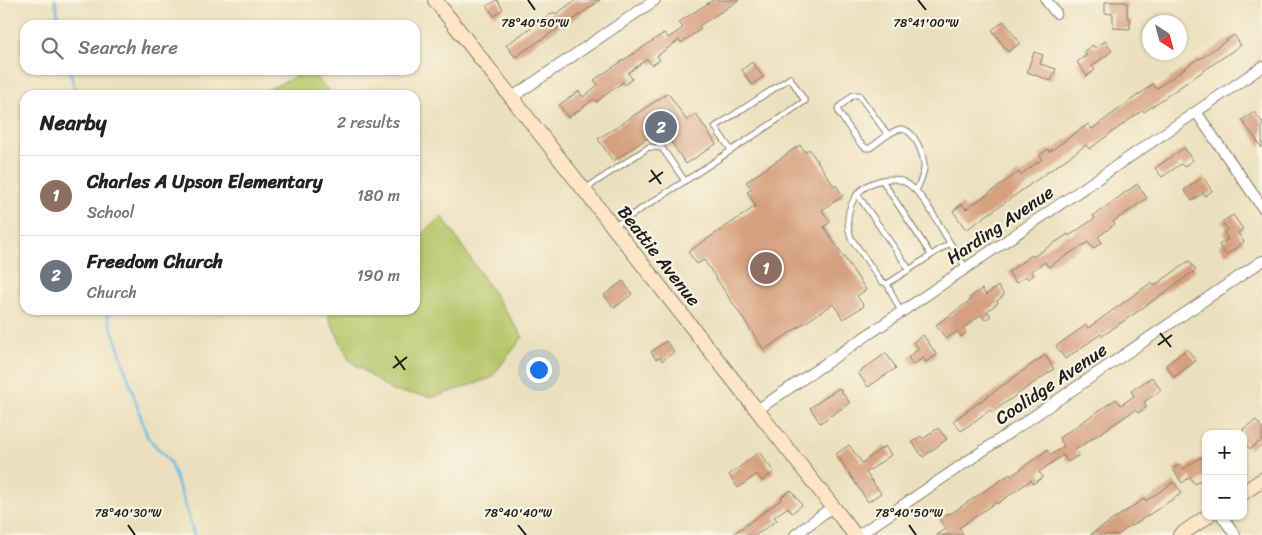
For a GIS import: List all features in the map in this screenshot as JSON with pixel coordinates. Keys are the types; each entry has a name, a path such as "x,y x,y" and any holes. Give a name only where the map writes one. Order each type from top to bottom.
{"street":[{"name":"Beattie Avenue","path":"435,0 855,535"},
{"path":"511,98 655,0"},
{"path":"1046,0 1056,13"},
{"name":"Harding Avenue","path":"757,410 1262,66"},
{"path":"1196,112 1262,207"},
{"name":"Coolidge Avenue","path":"859,535 1262,260"},
{"path":"1247,490 1262,480"},
{"path":"795,535 832,507"},
{"path":"1180,535 1202,520"},
{"path":"1225,520 1235,535"}],"lane":[{"path":"613,228 732,150 805,100 790,78 715,127 732,150"},
{"path":"888,135 859,95 854,96 838,108 839,113 862,146 870,148 899,129 909,133 924,160 924,171 916,191"},
{"path":"584,190 649,147 662,148 685,181"},
{"path":"901,312 887,284 881,281 851,238 848,230 849,207 857,194 872,182 893,178 906,183 916,191 966,268"},
{"path":"882,180 931,255"},
{"path":"857,194 909,269"},
{"path":"887,284 950,243"}],"green space":[{"path":"299,75 314,75 328,90 267,90"},
{"path":"442,216 523,337 491,378 435,397 392,391 349,360 328,316 420,315 420,236"}],"building":[{"path":"497,0 503,9 494,16 487,6"},
{"path":"576,0 600,0 570,22 515,57 506,45 554,12 556,14"},
{"path":"713,0 739,0 699,26 701,29 681,43 679,40 657,56 660,60 652,65 647,59 628,73 632,79 625,85 623,82 596,102 594,99 568,118 559,105 579,91 583,97 598,85 594,80 664,33 668,38 683,28 679,22"},
{"path":"1105,2 1127,2 1127,18 1130,18 1130,29 1113,28 1113,14 1105,13"},
{"path":"1004,21 1020,43 1008,52 992,30"},
{"path":"1234,35 1241,45 1144,112 1143,110 1089,149 1086,145 966,230 953,211 962,204 966,209 1019,172 1020,175 1042,159 1039,156 1048,149 1049,152 1088,124 1092,129 1153,84 1156,89"},
{"path":"1105,41 1112,51 1092,66 1095,70 1087,76 1077,62 1087,55 1084,51 1093,45 1095,48"},
{"path":"1034,52 1043,55 1040,64 1056,69 1051,81 1027,72"},
{"path":"752,62 763,77 752,85 742,70"},
{"path":"668,93 687,121 696,114 716,144 686,164 667,136 660,140 655,133 613,161 598,139"},
{"path":"1254,112 1262,122 1262,148 1242,120"},
{"path":"800,145 805,152 809,149 843,196 822,210 830,222 824,227 866,290 857,296 864,306 843,319 833,304 764,350 704,260 697,264 688,252 756,206 747,192 752,189 746,182"},
{"path":"1184,148 1193,160 1184,167 1181,164 1162,177 1155,168"},
{"path":"1203,177 1212,191 1205,196 1203,193 1192,201 1184,190"},
{"path":"1137,184 1147,198 1113,222 1115,224 1098,237 1102,242 1093,249 1088,242 1048,267 1045,262 1031,271 1034,275 1028,279 1026,276 1016,283 1008,272 1032,255 1033,257 1068,234 1069,236"},
{"path":"1233,215 1243,229 1238,233 1244,242 1226,255 1219,245 1228,239 1223,232 1228,229 1222,222"},
{"path":"1189,261 1196,270 1102,336 1101,334 1065,359 1056,346 1086,325 1088,328 1152,282 1154,286"},
{"path":"623,281 632,294 614,308 604,295"},
{"path":"998,286 1004,295 997,301 998,303 987,311 991,316 985,320 981,315 963,328 966,332 961,337 957,331 946,339 936,325 971,300 969,298 982,289 986,295"},
{"path":"923,335 937,355 926,362 923,358 913,365 908,357 919,349 913,342"},
{"path":"666,341 674,352 662,361 660,357 656,359 651,352"},
{"path":"1187,349 1196,361 1174,377 1166,365"},
{"path":"886,353 896,368 868,387 858,373"},
{"path":"1045,355 1054,369 961,431 953,421"},
{"path":"1152,377 1161,390 1144,402 1147,407 1138,413 1135,410 1075,450 1079,455 1068,462 1063,455 1039,472 1043,477 1033,484 1031,480 959,528 964,535 937,535 946,529 939,519 950,514 1010,474 1011,476 1047,450 1051,455 1064,446 1059,438 1116,399 1121,405 1134,396 1131,391"},
{"path":"839,388 850,403 820,423 810,408"},
{"path":"1256,420 1262,428 1262,440 1250,449 1247,445 1247,430 1243,429"},
{"path":"938,428 947,439 923,457 912,442 921,436 923,439"},
{"path":"849,445 862,463 885,446 891,455 866,473 881,493 868,502 836,454"},
{"path":"759,452 774,472 762,481 757,474 738,488 729,475"},
{"path":"1201,457 1202,458 1202,479 1195,484 1190,477 1182,483 1173,469 1180,464 1184,469"},
{"path":"1174,482 1182,493 1118,535 1090,535 1144,499 1146,501"},
{"path":"791,490 802,505 792,513 788,507 774,517 777,520 756,535 732,535 782,499 781,497"}],"waterway":[{"path":"55,0 59,20"},
{"path":"71,75 75,90"},
{"path":"108,315 147,436 170,462 194,535"}],"place":[{"name":"Freedom Church","path":"661,127"},
{"name":"Charles A Upson Elementary","path":"766,268"}]}
